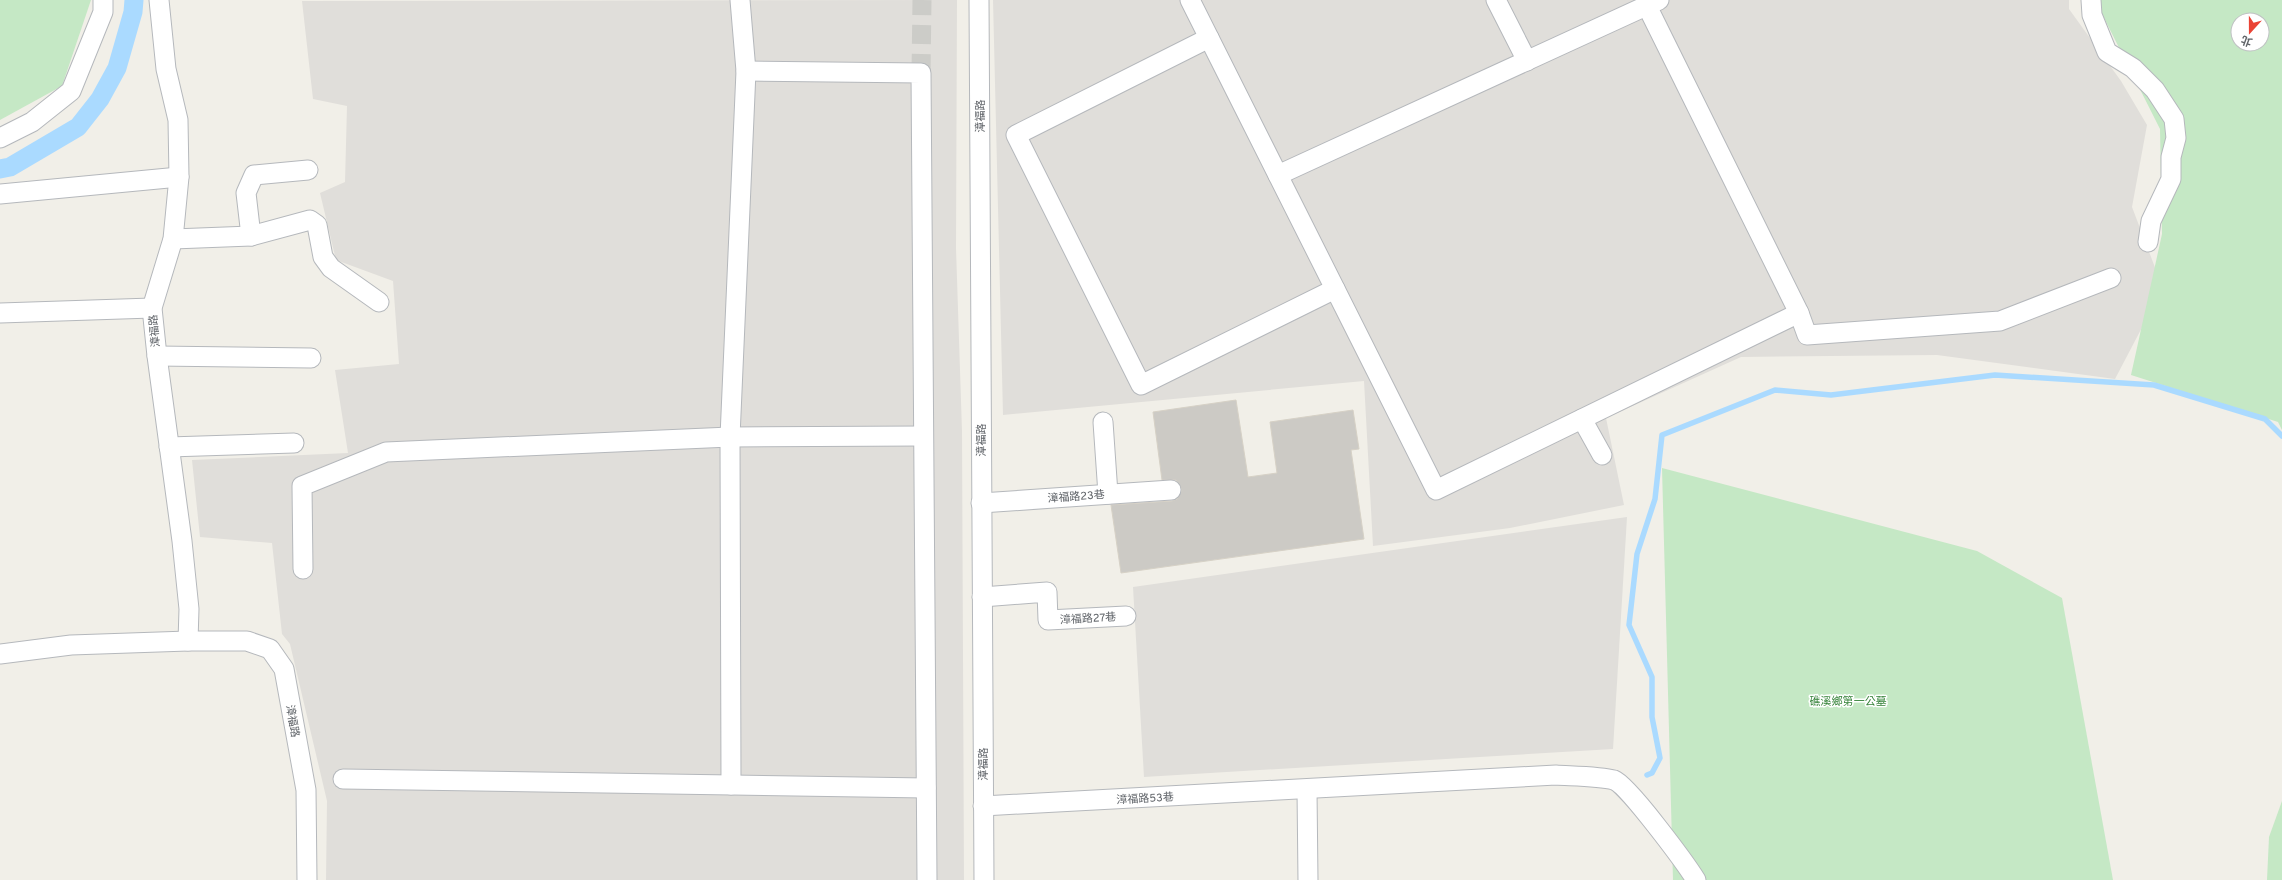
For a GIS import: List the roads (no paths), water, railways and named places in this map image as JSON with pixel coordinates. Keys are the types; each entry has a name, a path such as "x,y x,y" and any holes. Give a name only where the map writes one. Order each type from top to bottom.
{"street":[{"path":"0,138 32,122 71,91 103,12 103,0"},
{"name":"漳福路","path":"159,0 166,69 178,120 178,176 173,239 152,308 190,609 188,641"},
{"path":"731,785 730,437 746,71 740,0"},
{"name":"漳福路","path":"979,0 984,880"},
{"path":"1190,0 1436,490 1799,313"},
{"path":"1496,0 1526,61"},
{"path":"2092,0 2092,16 2107,52 2133,68 2155,90 2174,119 2176,138 2171,157 2170,179 2151,221 2148,242"},
{"path":"1278,175 1653,3 1799,313 1807,335 2000,321 2111,278"},
{"path":"1209,38 1016,135 1141,386 1335,288"},
{"path":"746,71 921,73 927,880"},
{"path":"251,236 246,194 254,174 308,170"},
{"path":"0,194 178,176"},
{"path":"173,239 251,236 310,220 317,225 323,257 331,268 379,302"},
{"path":"0,313 152,308"},
{"path":"157,356 311,358"},
{"path":"1582,419 1602,455"},
{"path":"1103,422 1108,494"},
{"path":"303,569 302,486 386,452 730,437 923,436"},
{"path":"169,447 294,443"},
{"name":"漳福路23巷","path":"981,503 1171,490"},
{"name":"漳福路27巷","path":"982,596 1047,592 1048,620 1126,616"},
{"name":"漳福路","path":"0,654 71,645 188,641 247,641 270,649 284,669 306,790 307,880"},
{"name":"漳福路53巷","path":"983,806 1308,790 1556,775 1615,780 1635,799 1688,866 1696,880"},
{"path":"343,779 926,788"},
{"path":"1308,790 1308,880"}],"waterway":[{"path":"0,169 10,167 78,127 100,99 117,68 133,12 134,0"},
{"path":"1647,775 1652,773 1660,758 1652,717 1652,677 1629,625 1637,554 1655,499 1662,435 1775,390 1831,395 1995,375 2154,385 2265,419 2282,436"}],"tunnel":[{"path":"921,73 922,0"}],"park label":[{"name":"礁溪鄉第一公墓","path":"1848,701"}]}
